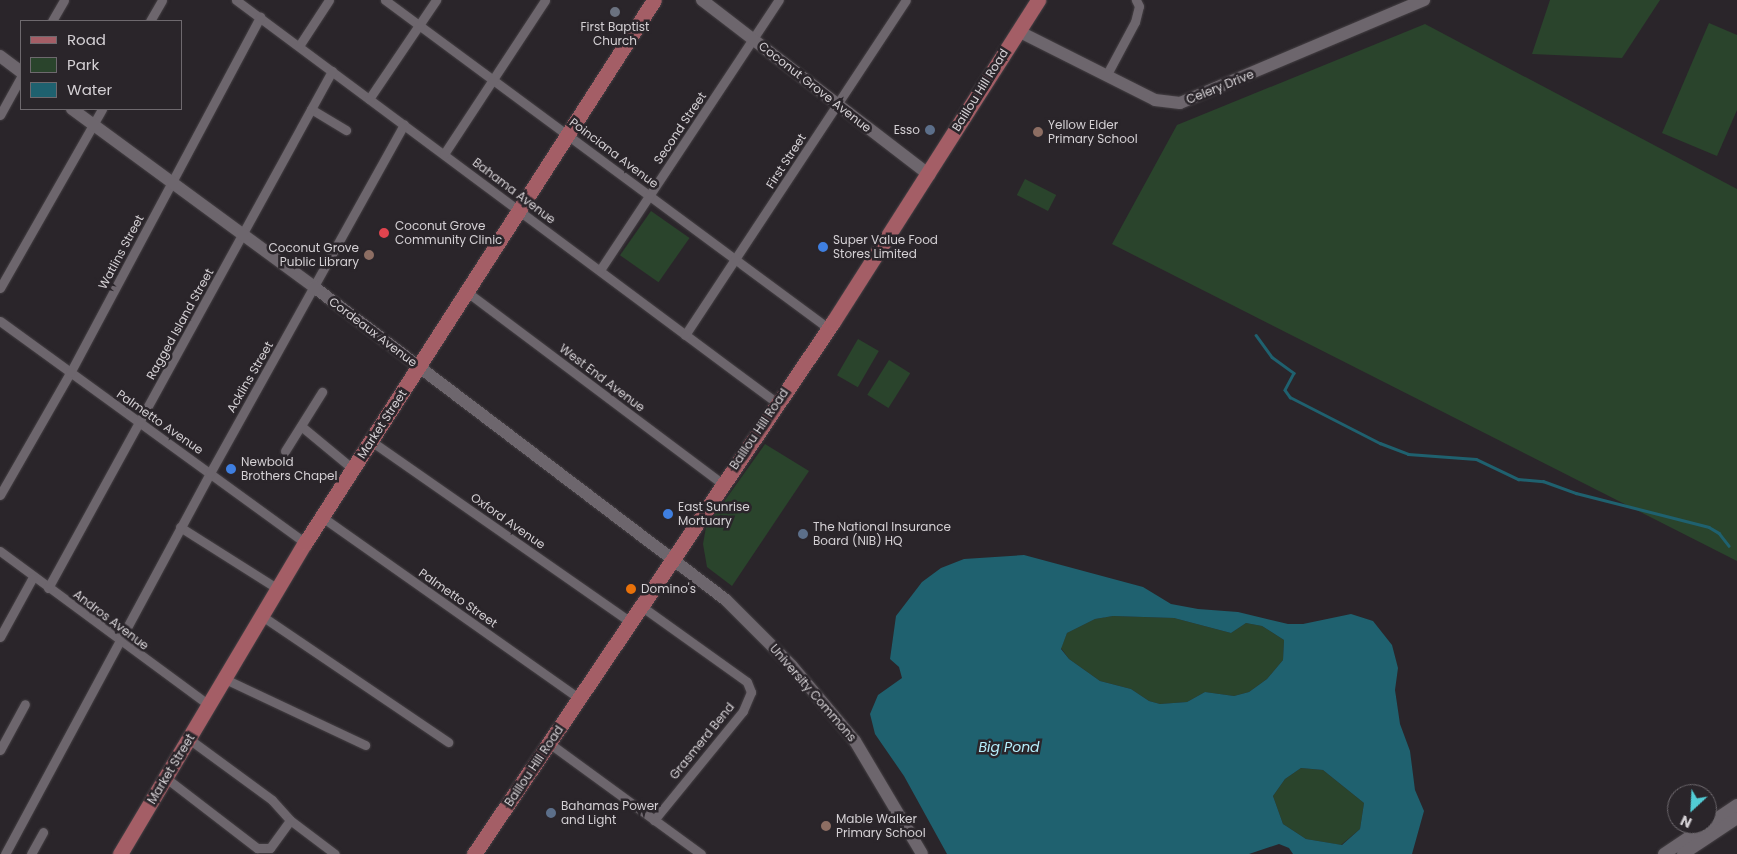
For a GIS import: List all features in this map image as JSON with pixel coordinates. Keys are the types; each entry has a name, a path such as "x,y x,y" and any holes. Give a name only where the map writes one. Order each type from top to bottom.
{"main road":[{"name":"Market Street","path":"126,852 166,778 305,543 654,0"},
{"name":"Baillou Hill Road","path":"474,854 828,328 929,175 1038,0"}],"street":[{"path":"53,20 64,0"},
{"path":"151,20 162,0"},
{"name":"Bahama Avenue","path":"236,0 777,403"},
{"path":"299,46 329,0"},
{"name":"Poinciana Avenue","path":"385,0 828,328"},
{"path":"369,99 436,0"},
{"path":"444,154 545,0"},
{"name":"Coconut Grove Avenue","path":"702,0 929,175"},
{"name":"Second Street","path":"600,270 780,0"},
{"name":"First Street","path":"685,335 906,0"},
{"path":"1106,76 1135,22 1139,6 1136,0"},
{"name":"Celery Drive","path":"1018,31 1154,100 1180,103 1424,0"},
{"name":"Watlins Street","path":"0,495 70,373 260,17"},
{"path":"0,56 20,71"},
{"name":"Ragged Island Street","path":"48,588 332,71"},
{"path":"0,115 20,79"},
{"path":"312,109 346,130"},
{"name":"Cordeaux Avenue","path":"73,110 314,287 673,558"},
{"path":"0,288 102,110"},
{"name":"Acklins Street","path":"5,854 180,526 404,124"},
{"name":"West End Avenue","path":"467,292 722,484"},
{"name":"Palmetto Avenue","path":"0,321 305,543"},
{"path":"285,450 322,392"},
{"path":"300,426 353,469"},
{"name":"Oxford Avenue","path":"371,441 630,622"},
{"name":"Palmetto Street","path":"322,517 580,699"},
{"path":"180,526 278,589"},
{"name":"Andros Avenue","path":"2,556 48,588 118,642 210,706"},
{"name":"University Commons","path":"673,558 726,600 818,695 855,741 922,854"},
{"path":"0,637 33,577"},
{"name":"Grasmerd Bend","path":"641,606 747,682 751,692 743,711 654,820"},
{"path":"262,616 448,742"},
{"path":"225,679 365,745"},
{"path":"0,750 25,704"},
{"path":"189,739 272,800 290,820 335,854"},
{"path":"549,743 701,854"},
{"path":"166,778 257,848 270,848 290,820"},
{"path":"1664,854 1737,806"},
{"path":"1683,854 1737,818"},
{"path":"31,854 43,832"}],"green space":[{"path":"1550,0 1660,0 1622,58 1532,54"},
{"path":"1709,23 1737,35 1737,110 1717,156 1662,133"},
{"path":"1425,24 1737,189 1737,561 1112,244 1177,125"},
{"path":"1025,179 1056,195 1048,211 1017,195"},
{"path":"651,211 690,238 659,282 620,255"},
{"path":"858,339 879,351 858,387 837,375"},
{"path":"889,360 910,373 888,408 867,395"},
{"path":"765,444 809,471 732,586 707,567 703,544 706,527"},
{"path":"1113,616 1174,618 1231,633 1246,623 1262,626 1284,640 1283,660 1267,679 1249,692 1234,696 1205,692 1187,702 1160,704 1149,701 1131,689 1100,681 1069,659 1061,648 1067,633 1095,619"},
{"path":"1301,768 1323,770 1364,803 1360,829 1341,845 1306,839 1283,824 1273,796 1285,779"}],"water":[{"name":"Big Pond","path":"1024,555 1143,587 1171,604 1198,609 1238,612 1288,624 1303,624 1351,614 1373,621 1392,645 1398,668 1395,690 1400,724 1410,751 1415,790 1424,811 1412,854 1293,854 1289,848 1279,844 1249,854 947,854 904,776 875,734 870,714 878,695 902,678 899,667 890,659 896,616 922,582 941,568 964,559","holes":["1113,616 1174,618 1231,633 1246,623 1262,626 1284,640 1283,660 1267,679 1249,692 1234,696 1205,692 1187,702 1160,704 1149,701 1131,689 1100,681 1069,659 1061,649 1067,633 1095,619","1301,768 1323,770 1364,803 1360,829 1342,845 1306,839 1283,824 1273,796 1285,779"]}],"waterway":[{"path":"1256,335 1272,357 1294,373 1285,390 1290,397 1380,443 1408,454 1476,459 1518,479 1543,481 1576,493 1709,527 1719,533 1729,546"}],"place":[{"name":"First Baptist Church","path":"615,12"},
{"name":"Esso","path":"930,130"},
{"name":"Yellow Elder Primary School","path":"1038,132"},
{"name":"Coconut Grove Community Clinic","path":"384,233"},
{"name":"Super Value Food Stores Limited","path":"823,247"},
{"name":"Coconut Grove Public Library","path":"369,255"},
{"name":"Newbold Brothers Chapel","path":"231,469"},
{"name":"East Sunrise Mortuary","path":"668,514"},
{"name":"The National Insurance Board (NIB) HQ","path":"803,534"},
{"name":"Domino's","path":"631,589"},
{"name":"Bahamas Power and Light","path":"551,813"},
{"name":"Mable Walker Primary School","path":"826,826"}]}
